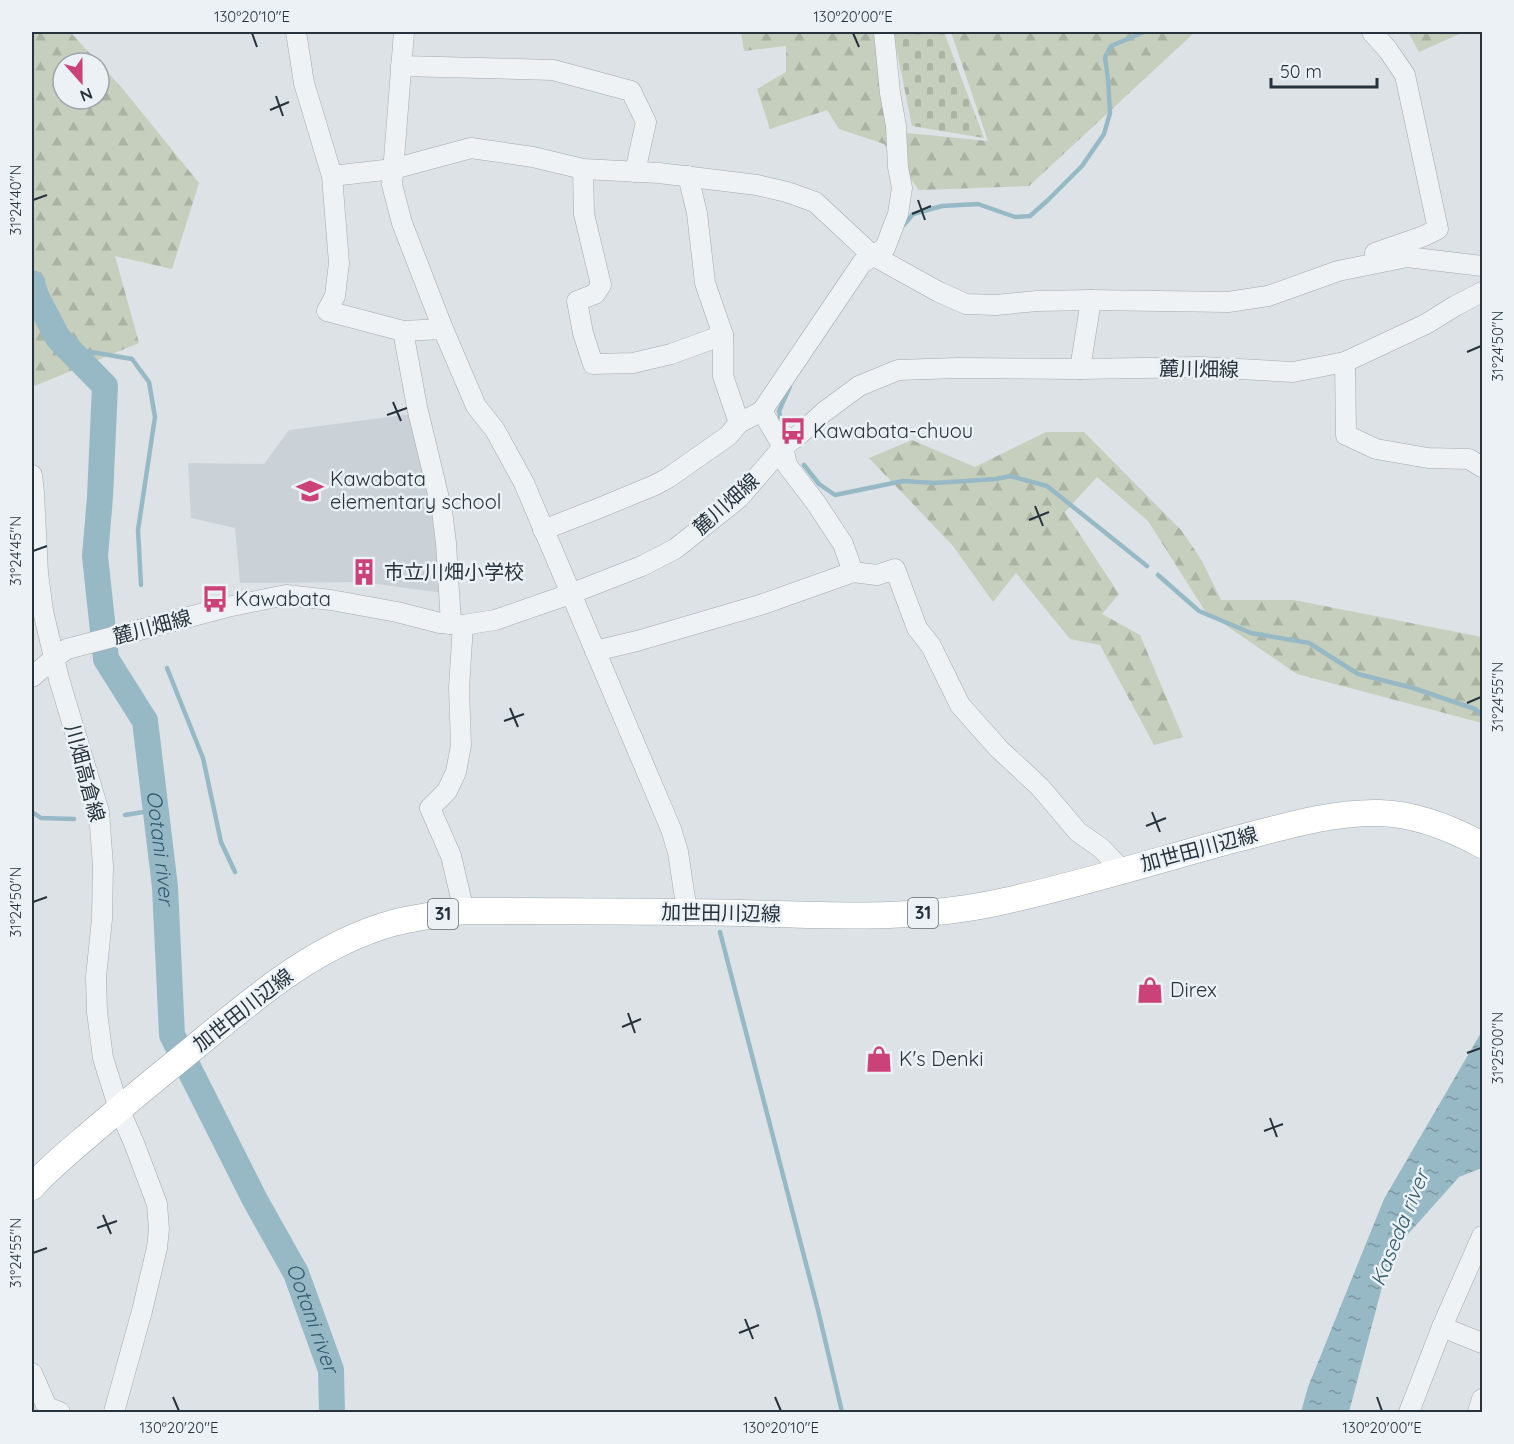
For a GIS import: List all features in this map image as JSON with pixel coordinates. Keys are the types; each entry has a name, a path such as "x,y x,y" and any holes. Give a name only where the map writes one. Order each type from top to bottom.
{"main road":[{"name":"加世田川辺線","path":"32,1187 49,1168 269,988 309,960 349,939 392,923 464,911 844,915 911,914 956,910 999,903 1285,826 1319,818 1356,814 1380,813 1416,818 1441,825 1482,846"}],"street":[{"path":"296,32 304,83 332,176 339,263 335,296 327,311 403,331 443,329"},
{"path":"404,32 392,185 402,223 476,406 495,430 524,483 671,829 678,852 687,912"},
{"path":"543,530 668,478 728,436 739,423 762,411 862,263 885,248 898,214 902,188 884,32"},
{"path":"1338,271 1363,257 1424,237 1438,229 1405,75 1372,32"},
{"path":"401,66 554,70 631,91 646,122 634,172"},
{"path":"332,176 393,170 471,148 533,157 583,169 659,173 757,185 815,202 872,255 939,292 966,304 996,305 1037,301 1091,300 1228,302 1268,296 1338,271 1407,257 1482,266"},
{"path":"583,169 584,214 601,285 594,294 577,301 583,333 593,364 633,363 671,354 723,335"},
{"path":"688,176 698,213 705,283 723,335 723,376 739,423"},
{"name":"麓川畑線","path":"61,654 227,607 286,595 331,600 397,612 431,622 457,625 495,620 642,566 675,549 739,498 783,447 824,412 859,386 898,370 1202,367 1293,372 1345,362 1426,324 1482,292"},
{"path":"1080,369 1091,300"},
{"path":"403,331 417,407 442,511 457,625 461,745 456,772 447,791 430,808 451,856 464,911"},
{"path":"1345,362 1346,435 1376,449 1428,458 1469,459 1482,466"},
{"path":"762,411 783,447 787,465 843,544 854,572"},
{"name":"川畑高倉線","path":"32,475 38,573 43,611 61,654 59,679 99,812 103,866 102,919 96,977 97,1012 103,1058 127,1103 134,1143 157,1204 159,1229 156,1248 142,1311 114,1413"},
{"path":"595,651 763,604 854,572 876,574 895,569 917,628 931,646 960,705 999,749 1040,787 1077,832 1101,848 1122,870"},
{"path":"32,677 61,654"},
{"path":"1408,1413 1482,1236"},
{"path":"1442,1328 1482,1343"},
{"path":"32,1373 47,1407 60,1413"},
{"path":"1478,1413 1482,1399"}],"shaded area":[{"name":"Kawabata elementary school","path":"412,414 427,460 444,593 361,582 240,583 235,528 191,518 188,463 264,464 289,430"}],"green space":[{"path":"32,32 70,32 88,51 51,51 51,111 111,111 111,76 199,183 172,269 115,256 139,343 32,387"},
{"path":"741,32 875,32 887,131 988,141 951,32 1195,32 1029,186 919,190 884,144 839,129 827,110 770,129 757,89 786,72 786,46 744,51"},
{"path":"893,32 944,32 984,138 912,126"},
{"path":"1408,32 1464,32 1419,52"},
{"path":"1046,432 1084,432 1182,531 1202,561 1221,600 1294,600 1482,637 1482,723 1297,674 1205,611 1148,521 1097,477 1065,512 1119,594 1102,614 1140,635 1183,737 1154,745 1100,645 1070,639 1016,573 993,602 953,546 869,458 912,440 975,467"}],"water":[{"name":"Kaseda river","path":"1482,1031 1482,1168 1459,1177 1391,1253 1349,1412 1301,1412 1308,1387 1384,1199"}],"waterway":[{"path":"902,227 913,214 942,206 978,204 1015,217 1030,216 1082,166 1104,134 1110,113 1105,57 1111,46 1144,32"},
{"name":"Ootani river","path":"32,283 36,296 58,338 105,386 95,556 106,659 145,721 165,887 172,1035 255,1200 296,1273 331,1370 332,1412"},
{"path":"68,348 132,359 149,382 155,417 138,530 141,585"},
{"path":"782,426 779,411 790,386"},
{"path":"804,465 819,484 835,495 903,481 935,483 1010,476 1047,486 1147,566"},
{"path":"1158,575 1199,611 1251,633 1309,643 1358,674 1413,688 1475,709 1482,715"},
{"path":"167,668 203,758 221,842 235,872"},
{"path":"125,815 156,810"},
{"path":"32,812 41,818 74,819"},
{"path":"720,932 818,1310 842,1412"}],"place":[{"name":"Kawabata-chuou","path":"793,431"},
{"name":"Kawabata elementary school","path":"310,491"},
{"name":"市立川畑小学校","path":"364,572"},
{"name":"Kawabata","path":"215,599"},
{"name":"Direx","path":"1150,990"},
{"name":"K's Denki","path":"879,1059"}]}
